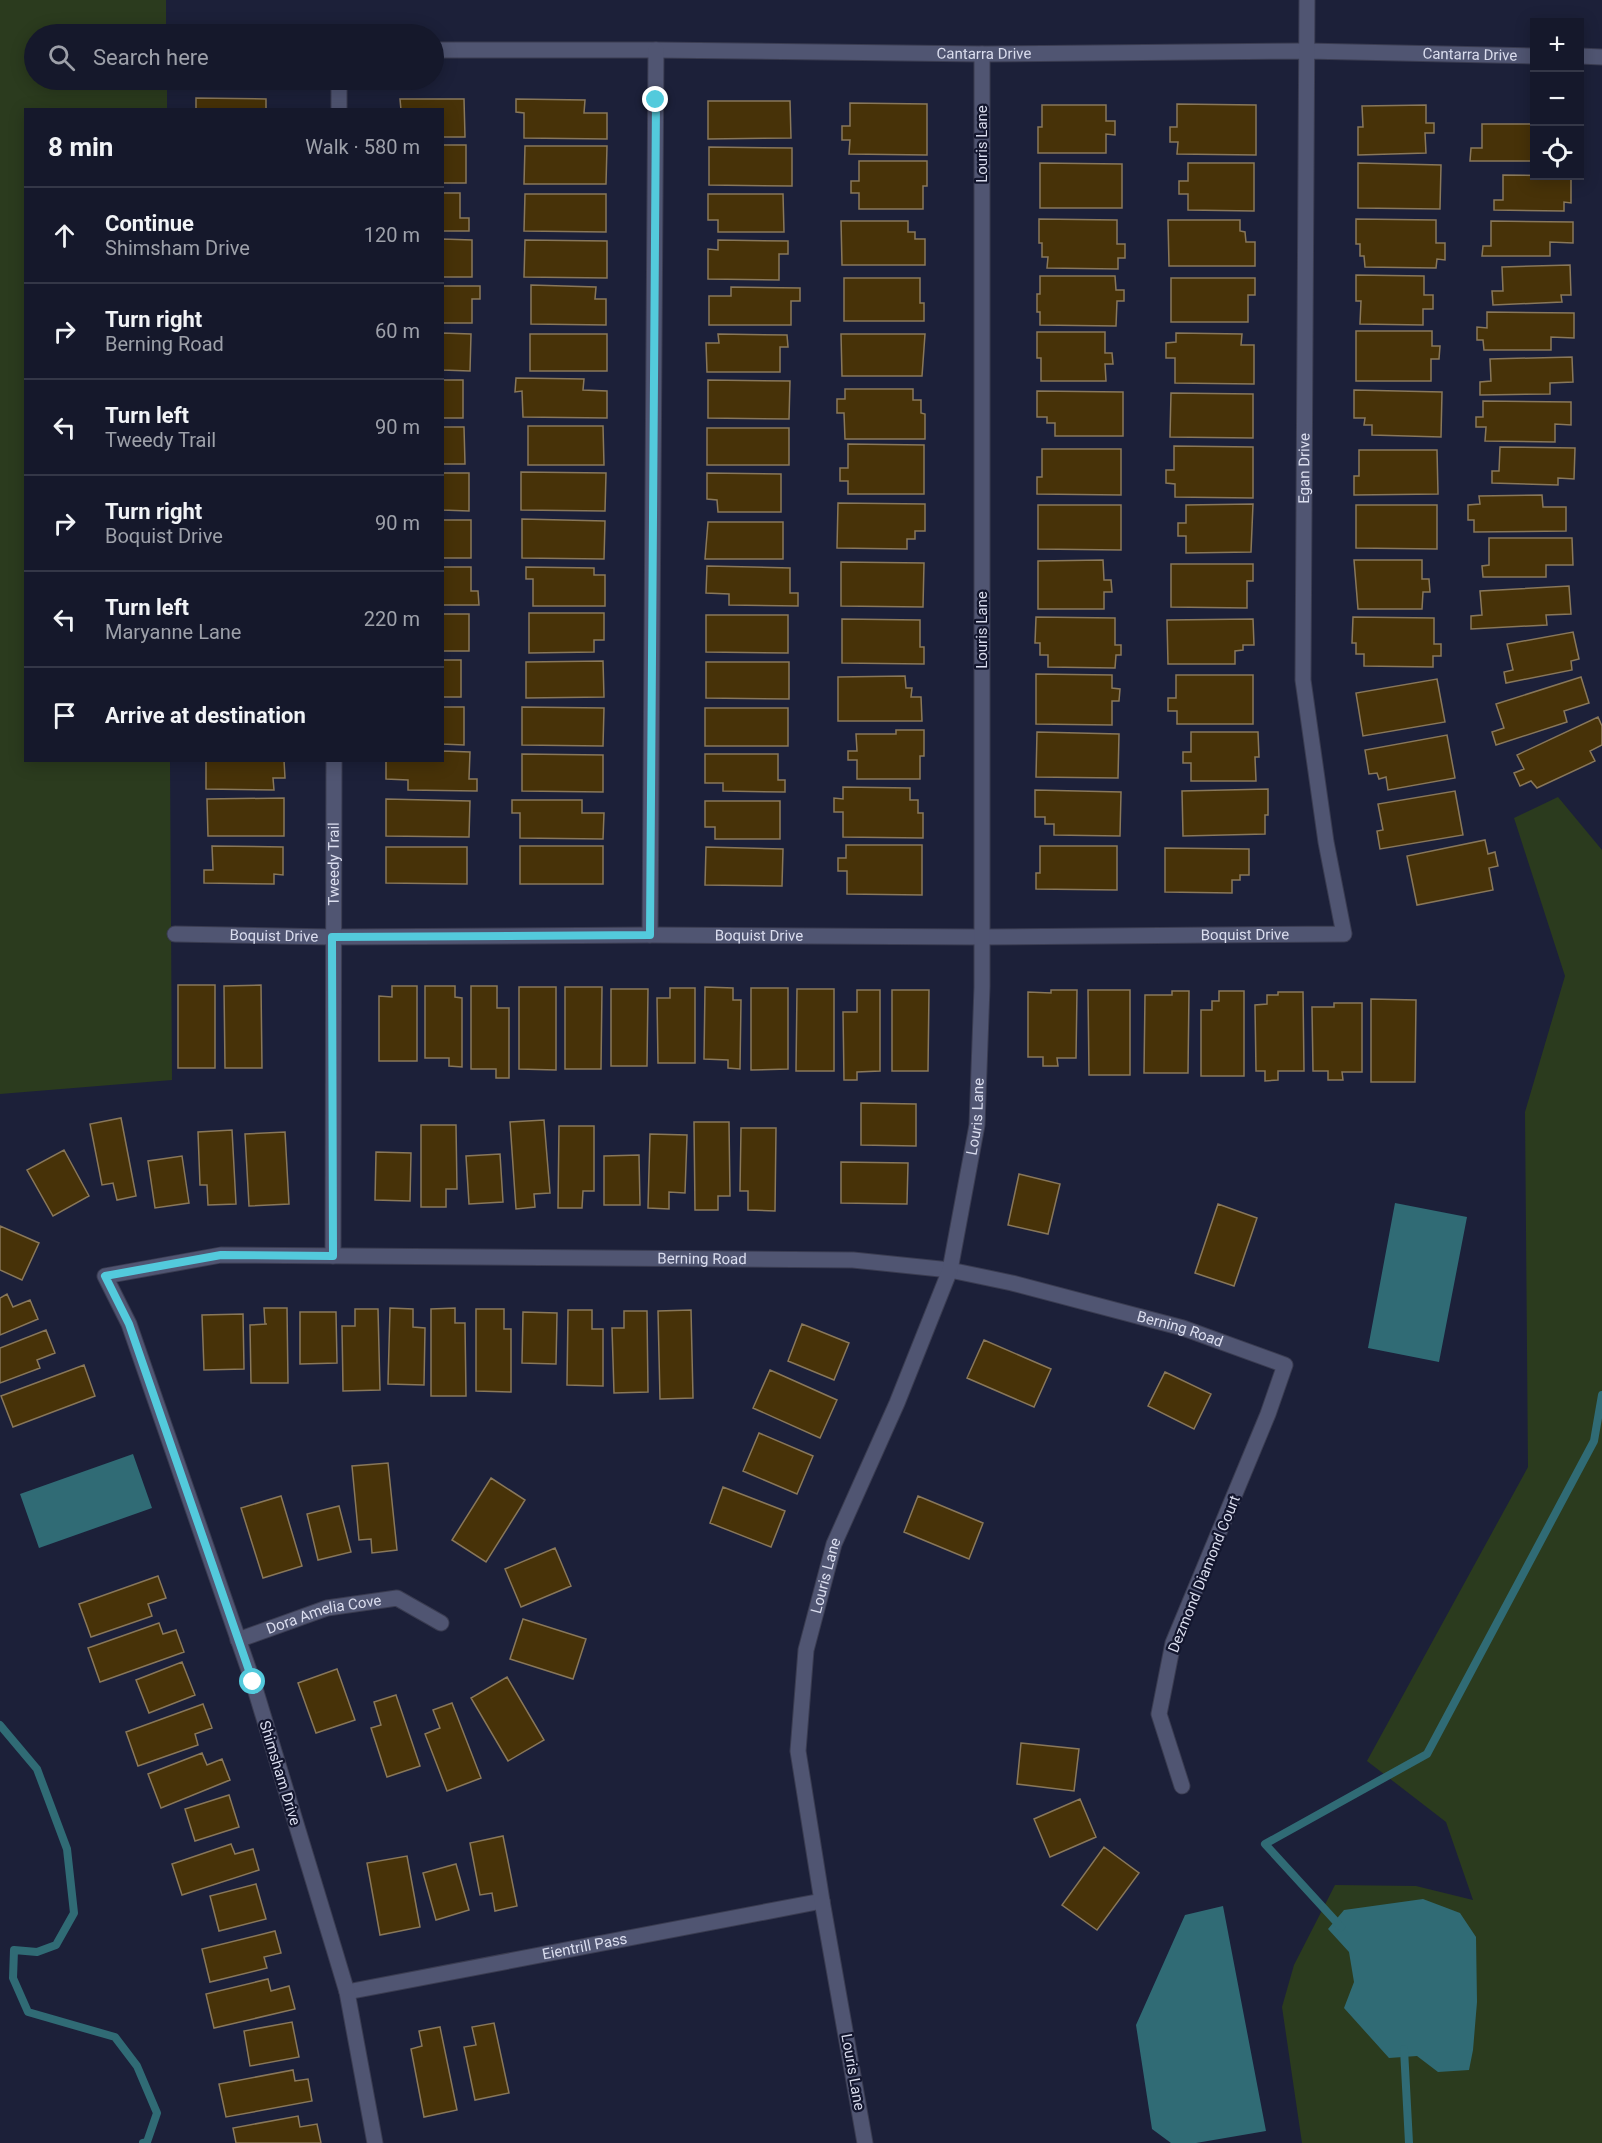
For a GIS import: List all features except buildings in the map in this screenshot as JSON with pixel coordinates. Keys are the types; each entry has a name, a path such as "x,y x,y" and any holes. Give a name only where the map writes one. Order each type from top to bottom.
{"street":[{"name":"Egan Drive","path":"1307,0 1302,680 1326,842 1344,934"},
{"name":"Cantarra Drive","path":"444,50 982,54 1306,51 1530,56"},
{"path":"650,935 656,50"},
{"name":"Louris Lane","path":"866,2143 822,1901 798,1751 806,1650 834,1544 897,1403 950,1270 977,1125 982,987 982,54"},
{"path":"1584,56 1602,57"},
{"path":"339,90 339,108"},
{"name":"Tweedy Trail","path":"333,1256 334,762"},
{"name":"Boquist Drive","path":"175,934 332,937 650,935 982,937 1344,934"},
{"name":"Berning Road","path":"105,1276 221,1255 853,1260 950,1270 1012,1283 1184,1328 1284,1366"},
{"name":"Shimsham Drive","path":"105,1276 129,1324 253,1682 347,1992 375,2143"},
{"name":"Dezmond Diamond Court","path":"1182,1786 1159,1714 1173,1643 1268,1414 1284,1366"},
{"name":"Dora Amelia Cove","path":"238,1640 327,1608 398,1598 441,1623"},
{"name":"Eientrill Pass","path":"347,1992 822,1901"}],"shaded area":[{"path":"0,0 166,0 166,24 24,24 24,90 167,90 167,108 24,108 24,762 170,762 172,1080 0,1094"},
{"path":"1558,797 1602,850 1602,2143 1302,2143 1282,2007 1294,1965 1335,1885 1416,1886 1473,1900 1446,1822 1367,1761 1528,1467 1525,1112 1565,976 1514,818"},
{"path":"1395,1203 1467,1217 1439,1362 1368,1348"},
{"path":"133,1454 152,1508 39,1548 20,1494"},
{"path":"1423,1899 1460,1913 1476,1937 1477,2002 1469,2070 1438,2072 1417,2056 1389,2058 1344,2008 1354,1982 1349,1952 1328,1929 1344,1910"},
{"path":"1223,1906 1266,2131 1196,2143 1171,2143 1152,2129 1136,2025 1185,1915"}],"waterway":[{"path":"1341,1927 1265,1844 1427,1754 1594,1441 1602,1395"},
{"path":"0,1725 37,1769 67,1849 74,1913 56,1945 37,1952 14,1950 13,1978 28,2012 115,2037 137,2066 157,2113 147,2142 143,2143"},
{"path":"1404,2049 1409,2143"}],"route":[{"path":"253,1682 129,1324 105,1276 221,1255 333,1256 332,937 650,935 656,100"}]}
